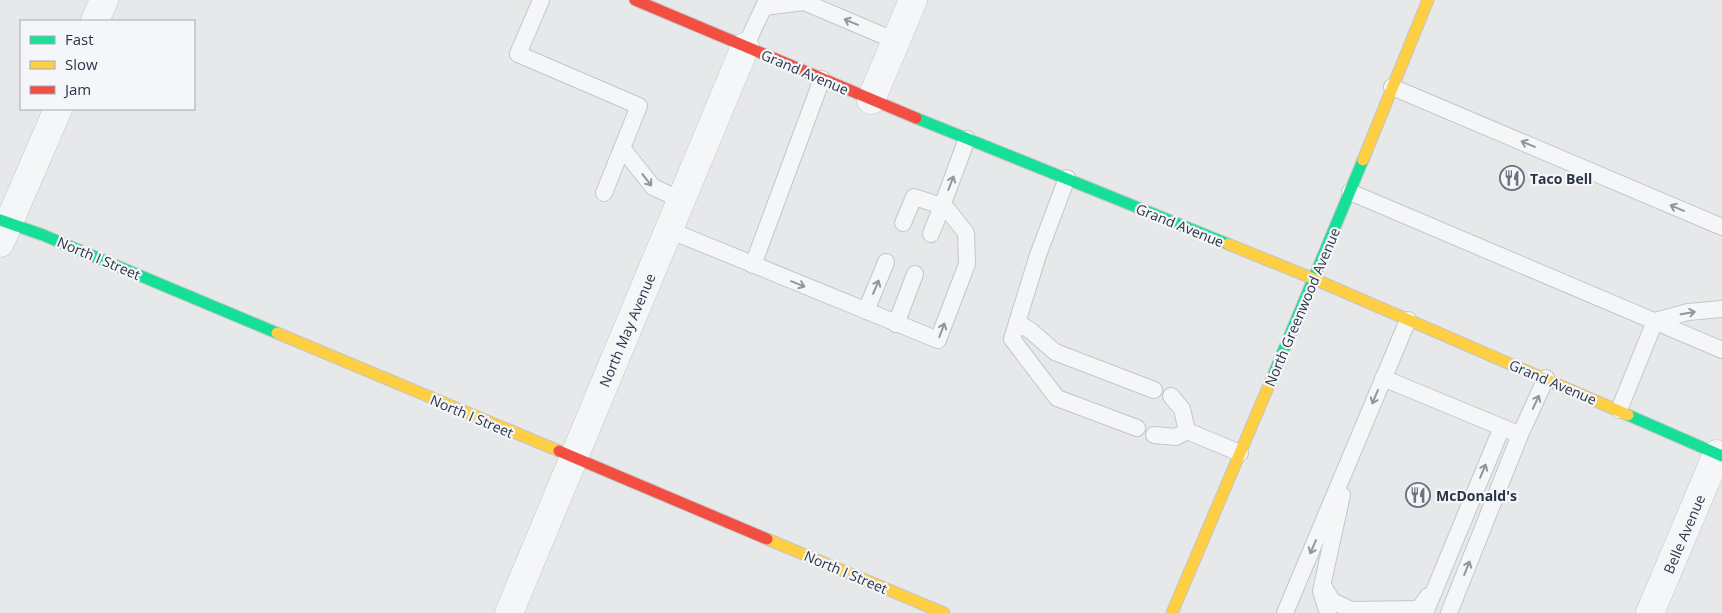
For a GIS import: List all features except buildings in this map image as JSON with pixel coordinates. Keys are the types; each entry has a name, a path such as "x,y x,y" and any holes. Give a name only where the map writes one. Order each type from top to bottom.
{"street":[{"path":"95,20 104,0"},
{"name":"Grand Avenue","path":"635,0 871,100 1314,279 1620,410 1720,455"},
{"path":"871,100 913,0"},
{"name":"North Greenwood Avenue","path":"1172,613 1314,279 1428,0"},
{"name":"North May Avenue","path":"509,613 745,47"},
{"path":"3,228 58,110"},
{"name":"North I Street","path":"3,228 43,235 944,613"},
{"name":"Belle Avenue","path":"1650,613 1720,455"}],"lane":[{"path":"541,0 518,54 639,106 604,193"},
{"path":"676,16 683,0"},
{"path":"745,47 765,4 804,2 896,41"},
{"path":"753,265 822,79"},
{"path":"1392,87 1722,227"},
{"path":"931,234 967,139"},
{"path":"622,148 653,187 681,200"},
{"path":"1067,178 1038,255 1012,339 1057,398 1137,428"},
{"path":"1350,192 1722,350"},
{"path":"668,230 938,340 967,264 966,233 947,208 914,197 903,223"},
{"path":"866,311 886,262"},
{"path":"896,324 915,274"},
{"path":"1655,321 1688,312 1722,309"},
{"path":"1285,613 1408,320"},
{"path":"1620,410 1655,321"},
{"path":"1017,322 1031,331 1055,352 1154,390"},
{"path":"1383,378 1520,435"},
{"path":"1448,613 1520,435 1546,378"},
{"path":"1171,396 1182,409 1187,431"},
{"path":"1425,613 1502,427"},
{"path":"1187,431 1240,453"},
{"path":"1154,435 1176,437 1187,431"},
{"path":"1328,613 1321,591 1350,458"},
{"path":"1323,585 1332,601 1351,610 1419,609 1436,583"}],"traffic: fast":[{"path":"916,118 1228,244"},
{"path":"1272,378 1363,160"},
{"path":"0,220 43,235 277,333"},
{"path":"1628,415 1722,456"}],"traffic: slow":[{"path":"1363,160 1428,0"},
{"path":"1228,244 1314,279 1628,415"},
{"path":"277,333 559,451"},
{"path":"1172,613 1272,378"},
{"path":"767,539 944,613"}],"traffic: jam":[{"path":"635,0 916,118"},
{"path":"559,451 767,539"}],"place":[{"name":"Taco Bell","path":"1512,178"},
{"name":"McDonald's","path":"1418,495"}]}
